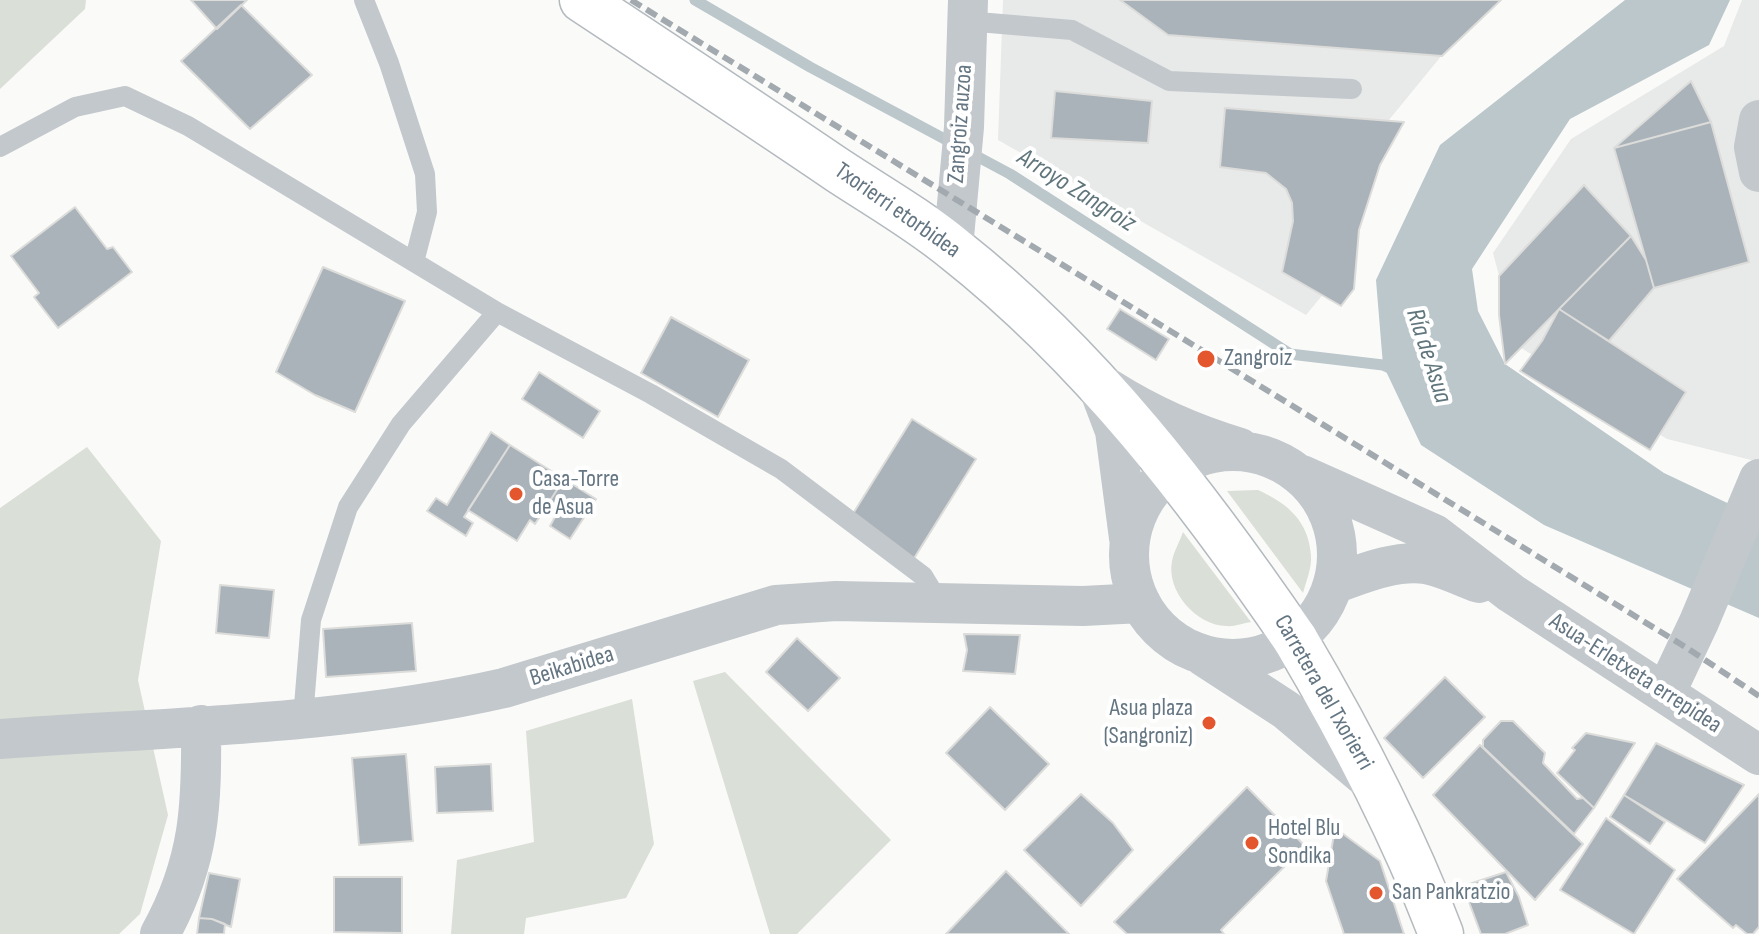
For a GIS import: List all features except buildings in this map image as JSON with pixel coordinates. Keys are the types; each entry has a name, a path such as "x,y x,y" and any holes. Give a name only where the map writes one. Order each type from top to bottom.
{"street":[{"name":"Txorierri etorbidea","path":"582,0 953,248 1046,331 1096,382 1172,470"},
{"name":"Zangroiz auzoa","path":"953,248 964,127 967,10"},
{"path":"1759,120 1754,147 1759,172"},
{"path":"1096,382 1136,407 1192,432 1280,462 1298,474 1434,534 1511,593"},
{"path":"1096,382 1115,431 1127,509 1131,575 1141,603 1156,625 1176,642 1200,654 1286,710 1379,789"},
{"path":"1129,546 1136,517 1151,491 1172,470 1194,459 1229,451 1259,454"},
{"name":"Carretera del Txorierri","path":"1172,470 1235,551 1295,639 1379,789 1441,934"},
{"path":"1200,654 1249,658 1275,650 1295,639 1319,615 1333,584 1337,554 1332,524 1319,496 1298,474"},
{"path":"1666,692 1758,481"},
{"path":"1333,584 1372,570 1426,564 1511,593"},
{"name":"Asua-Erletxeta errepidea","path":"1511,593 1759,755"},
{"name":"Beikabidea","path":"0,739 303,718 458,698 504,688 776,605 836,601 1083,606 1141,603"},
{"path":"160,934 180,893 199,828 202,799 201,725"}],"lane":[{"path":"364,0 389,63 425,174 427,212 414,262"},
{"path":"967,10 1072,30 1169,81 1352,89"},
{"path":"0,147 75,107 125,96 188,126 497,312 651,394 781,469 923,576 940,604"},
{"path":"303,718 311,620 348,507 401,424 497,312"}],"shaded area":[{"path":"0,0 86,0 85,9 0,89"},
{"path":"1003,0 1501,0 1447,49 1366,148 1348,264 1306,315 998,140"},
{"path":"1742,0 1759,0 1759,462 1667,439 1518,346 1493,253 1571,139 1724,46"},
{"path":"87,447 161,541 138,680 168,815 140,914 119,934 0,934 0,508"},
{"path":"1258,490 1287,507 1306,533 1311,560 1303,593 1227,491"},
{"path":"1183,532 1251,622 1229,626 1215,624 1204,620 1186,604 1171,572"},
{"path":"725,672 891,840 797,934 770,934 693,681"},
{"path":"632,699 654,844 626,898 526,918 524,934 451,934 457,860 534,842 526,731"}],"water":[{"name":"Ría de Asua","path":"1625,0 1730,0 1709,45 1570,119 1472,269 1478,311 1505,364 1664,473 1759,518 1759,618 1544,525 1421,445 1383,365 1376,280 1440,145"}],"waterway":[{"name":"Arroyo Zangroiz","path":"695,0 810,67 1010,174 1290,354 1383,365 1394,370"}],"railway":[{"path":"631,0 1687,648 1759,696"}],"place":[{"name":"Zangroiz","path":"1206,359"},
{"name":"Casa-Torre de Asua","path":"516,494"},
{"name":"Asua plaza (Sangroniz)","path":"1209,723"},
{"name":"Hotel Blu Sondika","path":"1252,843"},
{"name":"San Pankratzio","path":"1376,893"}]}
